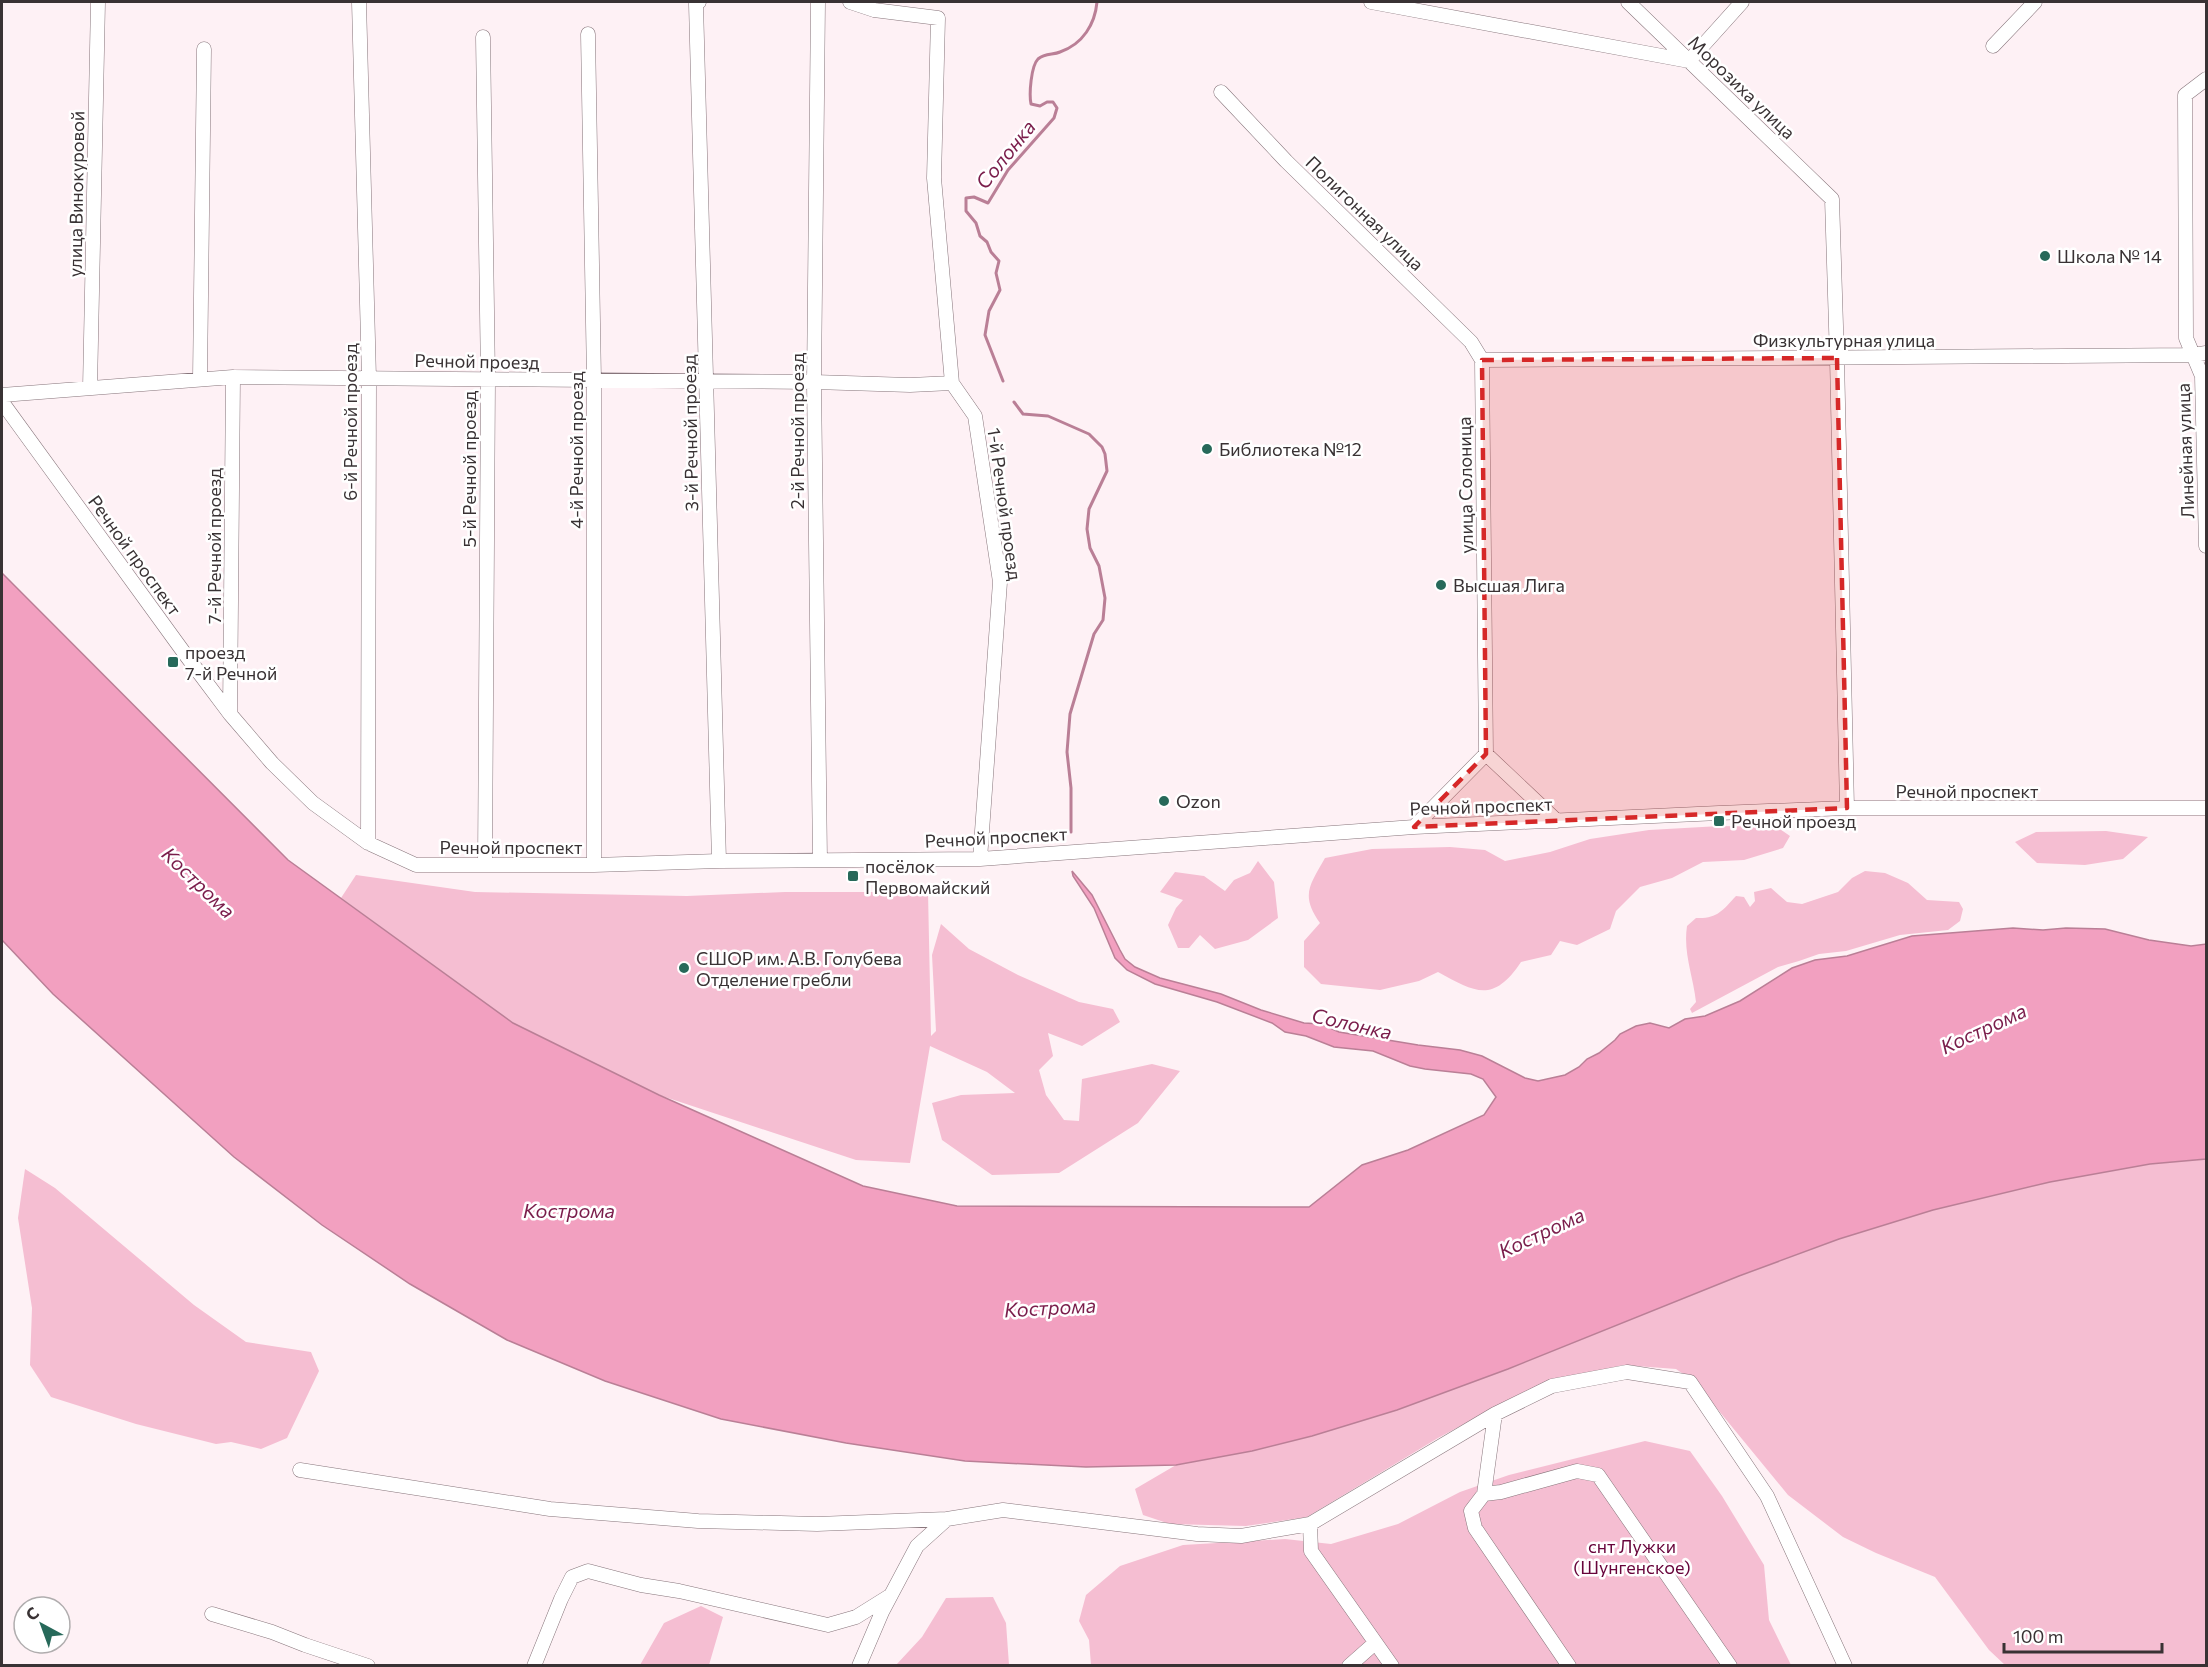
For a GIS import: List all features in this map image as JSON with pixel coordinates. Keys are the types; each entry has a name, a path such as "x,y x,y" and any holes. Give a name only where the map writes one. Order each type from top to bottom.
{"street":[{"name":"улица Винокуровой","path":"90,388 98,2"},
{"name":"6-й Речной проезд","path":"359,2 369,378 368,843"},
{"name":"2-й Речной проезд","path":"818,2 814,382 820,860"},
{"name":"1-й Речной проезд","path":"850,2 874,10 938,18 934,178 952,383 975,416 1000,582 980,859"},
{"path":"1371,2 1689,61 1742,2"},
{"name":"Морозиха улица","path":"1628,2 1832,199 1837,358"},
{"path":"1992,46 2035,2"},
{"name":"3-й Речной проезд","path":"697,3 719,861"},
{"name":"4-й Речной проезд","path":"588,34 594,380 594,865"},
{"name":"5-й Речной проезд","path":"483,38 488,379 485,865"},
{"path":"200,379 204,50"},
{"name":"Линейная улица","path":"2206,79 2185,95 2186,338 2200,354 2206,546"},
{"name":"Полигонная улица","path":"1221,92 1292,167 1471,342 1482,360"},
{"name":"Физкультурная улица","path":"1482,360 2200,354"},
{"path":"1837,358 1847,808"},
{"name":"улица Солоница","path":"1482,360 1486,754"},
{"name":"Речной проезд","path":"2,395 233,377 814,382 910,385 952,383"},
{"name":"7-й Речной проезд","path":"230,714 233,377"},
{"name":"Речной проспект","path":"2,402 230,714 272,763 313,803 368,843 416,865 594,865 719,861 980,859 1414,826 1847,808 2206,808"},
{"path":"1414,826 1486,754 1557,821"},
{"path":"300,1470 550,1509 698,1521 817,1524 947,1519 1003,1510 1197,1534 1241,1536 1310,1524 1495,1414 1552,1386 1627,1372 1690,1382 1767,1496 1845,1665"},
{"path":"1495,1414 1484,1494 1471,1511 1475,1528 1569,1665"},
{"path":"1484,1494 1501,1492 1577,1471 1598,1475 1730,1665"},
{"path":"859,1665 890,1596 917,1546 947,1519"},
{"path":"1310,1524 1311,1551 1392,1665"},
{"path":"534,1665 572,1577 588,1570 641,1585 679,1591 828,1625 856,1617 890,1596"},
{"path":"212,1614 368,1665"},
{"path":"1349,1665 1376,1643"}],"highlighted area":[{"path":"1837,358 1847,808 1414,827 1486,754 1482,360"}],"green space":[{"path":"1720,826 1777,827 1790,836 1783,848 1744,860 1703,862 1672,878 1640,887 1616,911 1610,929 1577,945 1560,941 1551,955 1521,962 1511,975 1492,989 1473,989 1438,972 1419,981 1380,990 1321,984 1304,967 1304,941 1320,923 1310,905 1309,890 1325,858 1372,849 1450,847 1485,850 1505,861 1550,852 1590,839 1649,830"},
{"path":"2106,831 2148,837 2123,859 2085,865 2037,863 2015,842 2036,832"},
{"path":"1258,861 1274,882 1278,918 1248,940 1215,949 1200,935 1189,948 1178,948 1168,925 1176,908 1183,900 1160,892 1175,872 1204,876 1225,891 1234,880 1250,873"},
{"path":"1865,871 1885,873 1908,883 1927,900 1959,902 1963,909 1960,921 1948,930 1900,935 1846,951 1819,954 1778,967 1692,1013 1690,1009 1696,1002 1687,955 1686,936 1687,926 1696,918 1719,913 1736,896 1744,897 1750,907 1755,901 1754,892 1771,888 1787,902 1802,904 1838,892 1852,878"},
{"name":"СШОР им. А.В. Голубева Отделение гребли","path":"356,875 475,892 687,896 785,892 928,892 931,1036 936,1031 932,955 941,924 969,949 1018,975 1079,1002 1113,1009 1120,1022 1082,1046 1048,1033 1053,1056 1039,1070 1046,1095 1064,1120 1079,1121 1082,1079 1152,1064 1180,1071 1138,1123 1059,1173 992,1175 942,1140 932,1103 961,1095 1015,1093 987,1072 930,1046 910,1163 856,1160 659,1095 513,1023 341,898"},
{"path":"2206,1159 2206,1665 2005,1665 1989,1650 1935,1577 1843,1537 1788,1495 1696,1383 1676,1369 1623,1365 1550,1382 1503,1403 1438,1438 1307,1517 1246,1526 1170,1524 1143,1515 1135,1489 1176,1465 1252,1451 1312,1436 1397,1410 1508,1369 1739,1276 1839,1239 1933,1210 2050,1182 2150,1164"},
{"path":"25,1169 55,1188 194,1305 246,1342 311,1352 319,1371 287,1438 261,1449 231,1442 216,1444 136,1424 51,1397 30,1365 32,1308 18,1218"},
{"name":"снт Лужки (Шунгенское)","path":"1645,1441 1690,1451 1722,1496 1764,1565 1769,1620 1791,1665 1091,1665 1089,1640 1079,1621 1086,1595 1120,1566 1183,1545 1285,1539 1331,1544 1398,1524 1460,1492 1509,1475"},
{"path":"993,1597 1006,1623 1009,1665 896,1665 922,1637 946,1598"},
{"path":"701,1606 723,1617 709,1665 640,1665 664,1623"}],"water":[{"name":"Кострома","path":"2,573 288,860 513,1023 659,1095 863,1186 957,1206 1309,1207 1362,1165 1408,1150 1484,1115 1496,1097 1483,1079 1471,1074 1425,1069 1410,1066 1373,1051 1334,1047 1306,1036 1285,1032 1272,1023 1217,1002 1155,984 1127,970 1115,958 1094,908 1072,871 1092,895 1125,959 1135,967 1160,978 1221,994 1261,1010 1304,1023 1321,1024 1339,1032 1460,1050 1482,1056 1525,1078 1538,1081 1565,1075 1599,1053 1620,1034 1636,1026 1650,1023 1669,1028 1685,1019 1705,1016 1740,1001 1792,968 1815,960 1847,956 1912,936 2013,928 2105,929 2149,940 2191,946 2206,944 2206,1159 2150,1164 2050,1182 1933,1210 1839,1239 1739,1276 1508,1369 1397,1410 1312,1436 1252,1451 1176,1465 1086,1467 965,1461 846,1443 721,1419 605,1381 507,1340 410,1284 322,1225 234,1157 53,994 2,940"}],"waterway":[{"name":"Солонка","path":"1003,381 985,335 989,311 1000,290 996,273 999,261 991,252 987,242 980,236 976,223 966,211 966,198 974,197 988,203 1008,170 1054,118 1057,108 1053,102 1040,106 1031,104 1030,87 1034,68 1041,57 1068,48 1081,38 1094,18 1097,2"},
{"name":"Солонка","path":"1014,402 1023,414 1048,416 1089,434 1102,447 1105,454 1107,471 1089,509 1087,529 1090,548 1099,566 1105,598 1103,620 1094,634 1070,714 1067,752 1071,788 1071,832"}],"place":[{"name":"Школа № 14","path":"2045,256"},
{"name":"Библиотека №12","path":"1207,449"},
{"name":"Высшая Лига","path":"1441,585"},
{"name":"проезд 7-й Речной","path":"173,662"},
{"name":"Ozon","path":"1164,801"},
{"name":"Речной проезд","path":"1719,821"},
{"name":"посёлок Первомайский","path":"853,876"},
{"name":"СШОР им. А.В. Голубева Отделение гребли","path":"684,968"}]}
